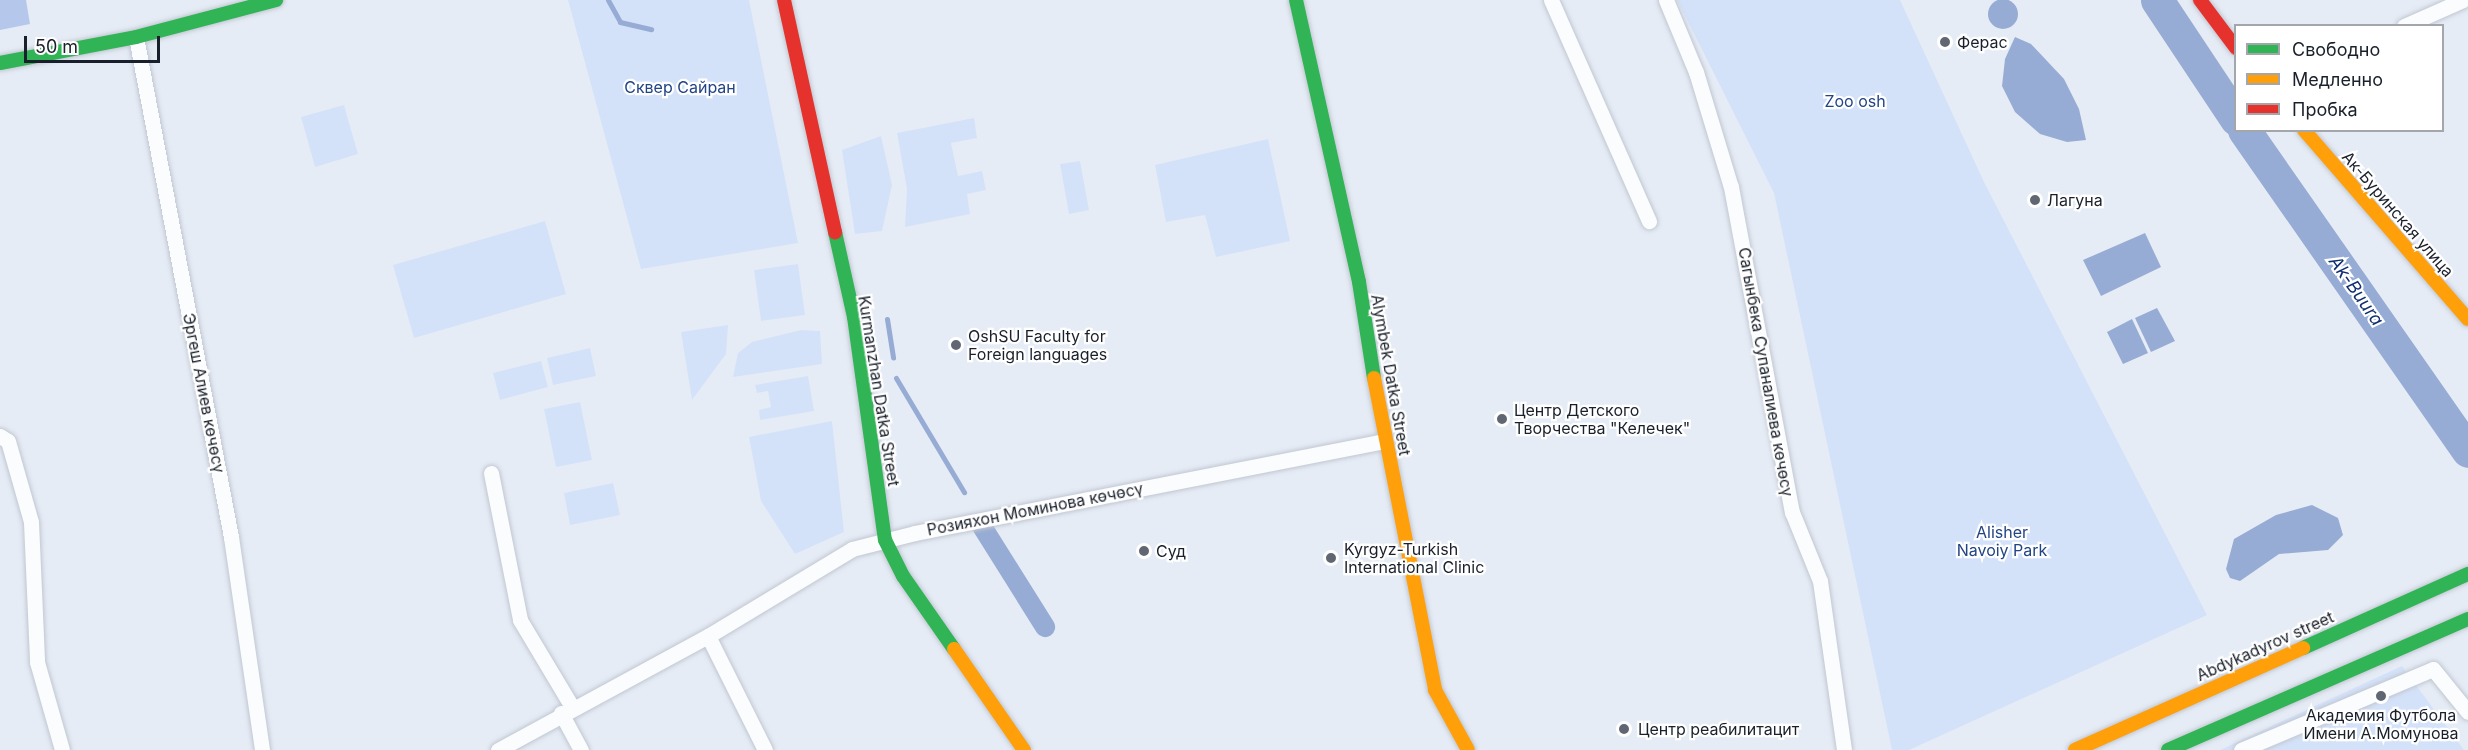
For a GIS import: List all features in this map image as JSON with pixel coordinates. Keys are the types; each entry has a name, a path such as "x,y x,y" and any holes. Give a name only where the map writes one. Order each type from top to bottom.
{"main road":[{"path":"0,63 136,37 276,0"},
{"name":"Kurmanzhan Datka Street","path":"784,0 854,317 885,540 903,576 1024,750"},
{"name":"Alymbek Datka Street","path":"1296,0 1359,282 1384,441 1435,690 1468,750"},
{"path":"2200,0 2234,47"},
{"name":"Ак-Буринская улица","path":"2306,132 2468,319"},
{"name":"Abdykadyrov street","path":"2075,750 2468,574"},
{"path":"2168,750 2468,619"}],"street":[{"path":"1551,0 1648,221"},
{"name":"Сагынбека Супаналиева көчөсү","path":"1666,0 1696,72 1731,187 1790,502 1820,581 1844,750"},
{"path":"2409,24 2463,0"},
{"name":"Эргеш Алиев көчөсү","path":"136,37 231,537 262,750"},
{"path":"0,436 8,441 31,522 37,662 62,750"},
{"name":"Розияхон Моминова көчөсү","path":"498,750 567,710 708,636 852,549 885,540 1384,441"},
{"path":"491,473 520,620 567,710 581,750"},
{"path":"708,636 765,750"},
{"path":"2241,750 2433,669 2468,712"}],"green space":[{"name":"Сквер Сайран","path":"568,0 749,0 798,243 641,269"},
{"name":"Alisher Navoiy Park","path":"1677,0 1900,0 1984,182 2207,615 1909,750 1892,750 1774,193"},
{"path":"344,105 358,154 315,167 301,117"},
{"path":"974,118 977,138 951,143 958,176 982,171 986,190 967,194 970,214 905,227 907,189 897,133"},
{"path":"881,136 892,185 882,231 855,234 842,150"},
{"path":"1268,139 1290,241 1216,257 1205,215 1166,222 1155,165"},
{"path":"1080,161 1089,210 1069,214 1060,164"},
{"path":"545,221 566,294 414,338 393,265"},
{"path":"798,264 805,315 761,321 754,270"},
{"path":"728,325 726,354 692,400 681,332"},
{"path":"801,330 820,331 822,364 733,377 738,353 752,342"},
{"path":"590,348 596,376 553,385 547,358"},
{"path":"541,361 548,387 500,400 493,373"},
{"path":"808,376 814,411 760,420 759,410 771,407 768,391 757,393 755,385"},
{"path":"580,402 592,460 556,467 544,409"},
{"path":"832,421 844,532 795,554 761,501 749,437"},
{"path":"613,483 620,515 570,525 564,493"},
{"name":"Академия Футбола Имени А.Момунова","path":"2402,666 2464,750 2220,750"}],"shaded area":[{"path":"2003,-1 2014,3 2018,14 2014,25 2003,29 1992,25 1988,14 1992,3"},
{"path":"0,0 26,0 30,24 0,30"},
{"path":"2015,37 2031,44 2064,79 2079,109 2086,140 2067,142 2040,134 2015,112 2002,86 2005,59"},
{"path":"2145,233 2161,267 2101,296 2083,260"},
{"path":"2157,308 2175,341 2151,352 2135,318"},
{"path":"2132,319 2148,353 2123,364 2107,332"},
{"path":"2312,505 2338,518 2343,535 2328,550 2279,554 2240,581 2230,578 2226,569 2234,539 2276,515"}],"waterway":[{"path":"608,0 620,22 651,29"},
{"name":"Ak-Buura","path":"2157,0 2234,116"},
{"name":"Ak-Buura","path":"2245,132 2468,451"},
{"path":"887,319 893,358"},
{"path":"896,378 964,492"},
{"path":"983,528 1045,627"}],"traffic: fast":[{"path":"0,63 136,37 276,0"},
{"path":"1296,0 1359,282 1374,378"},
{"path":"835,232 854,317 885,540 903,576 954,649"},
{"path":"2303,648 2468,574"},
{"path":"2168,750 2468,619"}],"traffic: slow":[{"path":"2306,132 2468,319"},
{"path":"1374,378 1435,690 1468,750"},
{"path":"2075,750 2303,648"},
{"path":"954,649 1024,750"}],"traffic: jam":[{"path":"784,0 835,232"},
{"path":"2200,0 2234,45"}],"place":[{"name":"Ферас","path":"1945,42"},
{"name":"Лагуна","path":"2035,200"},
{"name":"OshSU Faculty for Foreign languages","path":"956,345"},
{"name":"Центр Детского Творчества \"Келечек\"","path":"1502,419"},
{"name":"Суд","path":"1144,551"},
{"name":"Kyrgyz-Turkish International Clinic","path":"1331,558"},
{"name":"Академия Футбола Имени А.Момунова","path":"2381,696"},
{"name":"Центр реабилитацит","path":"1624,729"}],"park label":[{"name":"Zoo osh","path":"1855,101"}]}
